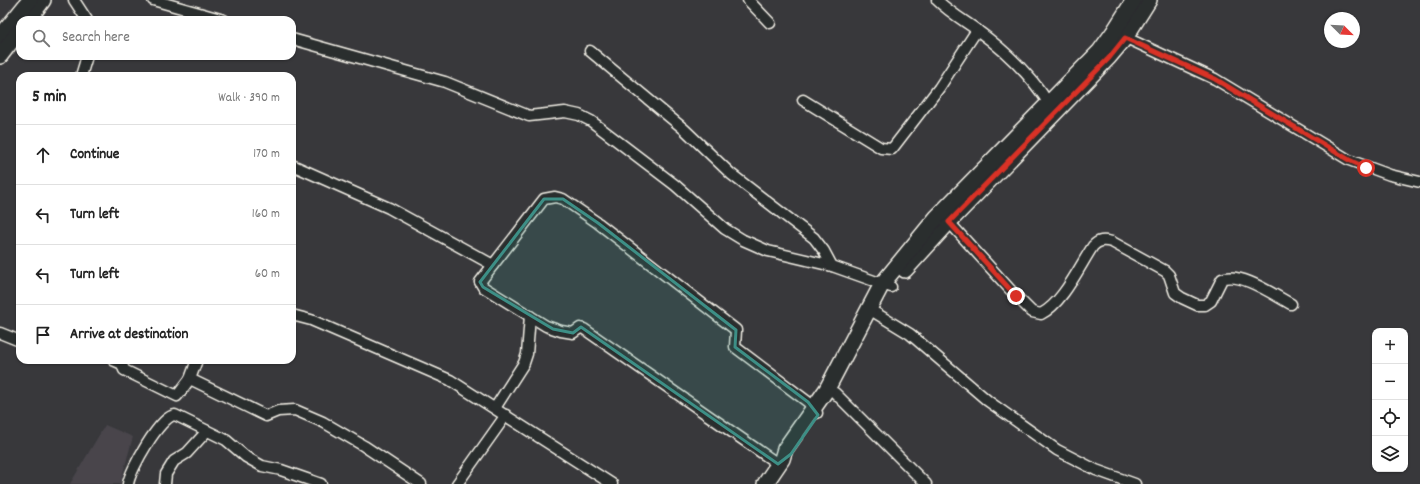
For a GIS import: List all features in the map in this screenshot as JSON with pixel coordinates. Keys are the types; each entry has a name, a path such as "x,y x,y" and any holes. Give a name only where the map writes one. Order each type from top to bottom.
{"street":[{"path":"17,16 30,0"},
{"path":"31,16 43,0"},
{"path":"74,0 84,16"},
{"path":"153,0 210,16"},
{"path":"748,0 770,23"},
{"path":"937,0 951,13 977,30 1023,70 1034,82 1051,108"},
{"path":"1120,35 1134,0"},
{"path":"886,286 949,222 1051,108 1086,66 1120,35 1149,0"},
{"path":"0,37 16,17"},
{"path":"803,100 881,148 892,149 939,88 977,30"},
{"path":"0,56 16,35"},
{"path":"1120,35 1215,79 1349,160 1390,175 1420,182"},
{"path":"296,40 445,82 529,116 565,112 579,114 591,121 675,185 725,229 743,240 768,251 832,266 886,286"},
{"path":"590,51 684,129 731,174 814,238 824,251 832,266"},
{"path":"82,72 86,60"},
{"path":"816,412 830,383 886,286 937,217 1051,108"},
{"path":"296,167 389,208 493,265"},
{"path":"780,461 584,329 580,328 573,333 546,326 483,287 480,282 544,199 554,197 563,199 598,223 736,330 735,347 808,402 816,412"},
{"path":"949,222 1032,312 1042,314 1050,310 1059,299 1093,246 1098,241 1104,240 1112,242 1157,265 1168,276 1175,293 1191,303 1205,305 1211,301 1222,279 1228,276 1245,280 1291,304"},
{"path":"765,484 780,461 785,449 835,392 873,310"},
{"path":"873,310 910,334 988,401 1058,450 1096,470 1135,484"},
{"path":"296,315 311,320 450,380 612,484"},
{"path":"495,408 524,363 527,354 530,316"},
{"path":"0,333 16,339"},
{"path":"122,364 124,370 177,396 190,379 196,364"},
{"path":"190,379 266,416 278,411 295,410 323,422 364,446 421,484"},
{"path":"835,392 926,484"},
{"path":"128,484 131,472 152,438 166,419 175,414 226,440 246,457 262,466 282,470 322,484"},
{"path":"457,484 506,415"},
{"path":"165,484 166,474 174,461 187,453 207,431"}],"highlighted area":[{"path":"544,199 563,199 598,223 730,325 736,330 735,347 808,402 818,415 791,454 778,464 581,327 573,333 553,329 483,287 480,282"}],"shaded area":[{"path":"105,425 133,437 120,484 70,484"}],"route":[{"path":"1016,296 949,222 1055,113 1083,82 1109,58 1125,38 1215,79 1328,148 1366,168"}]}
